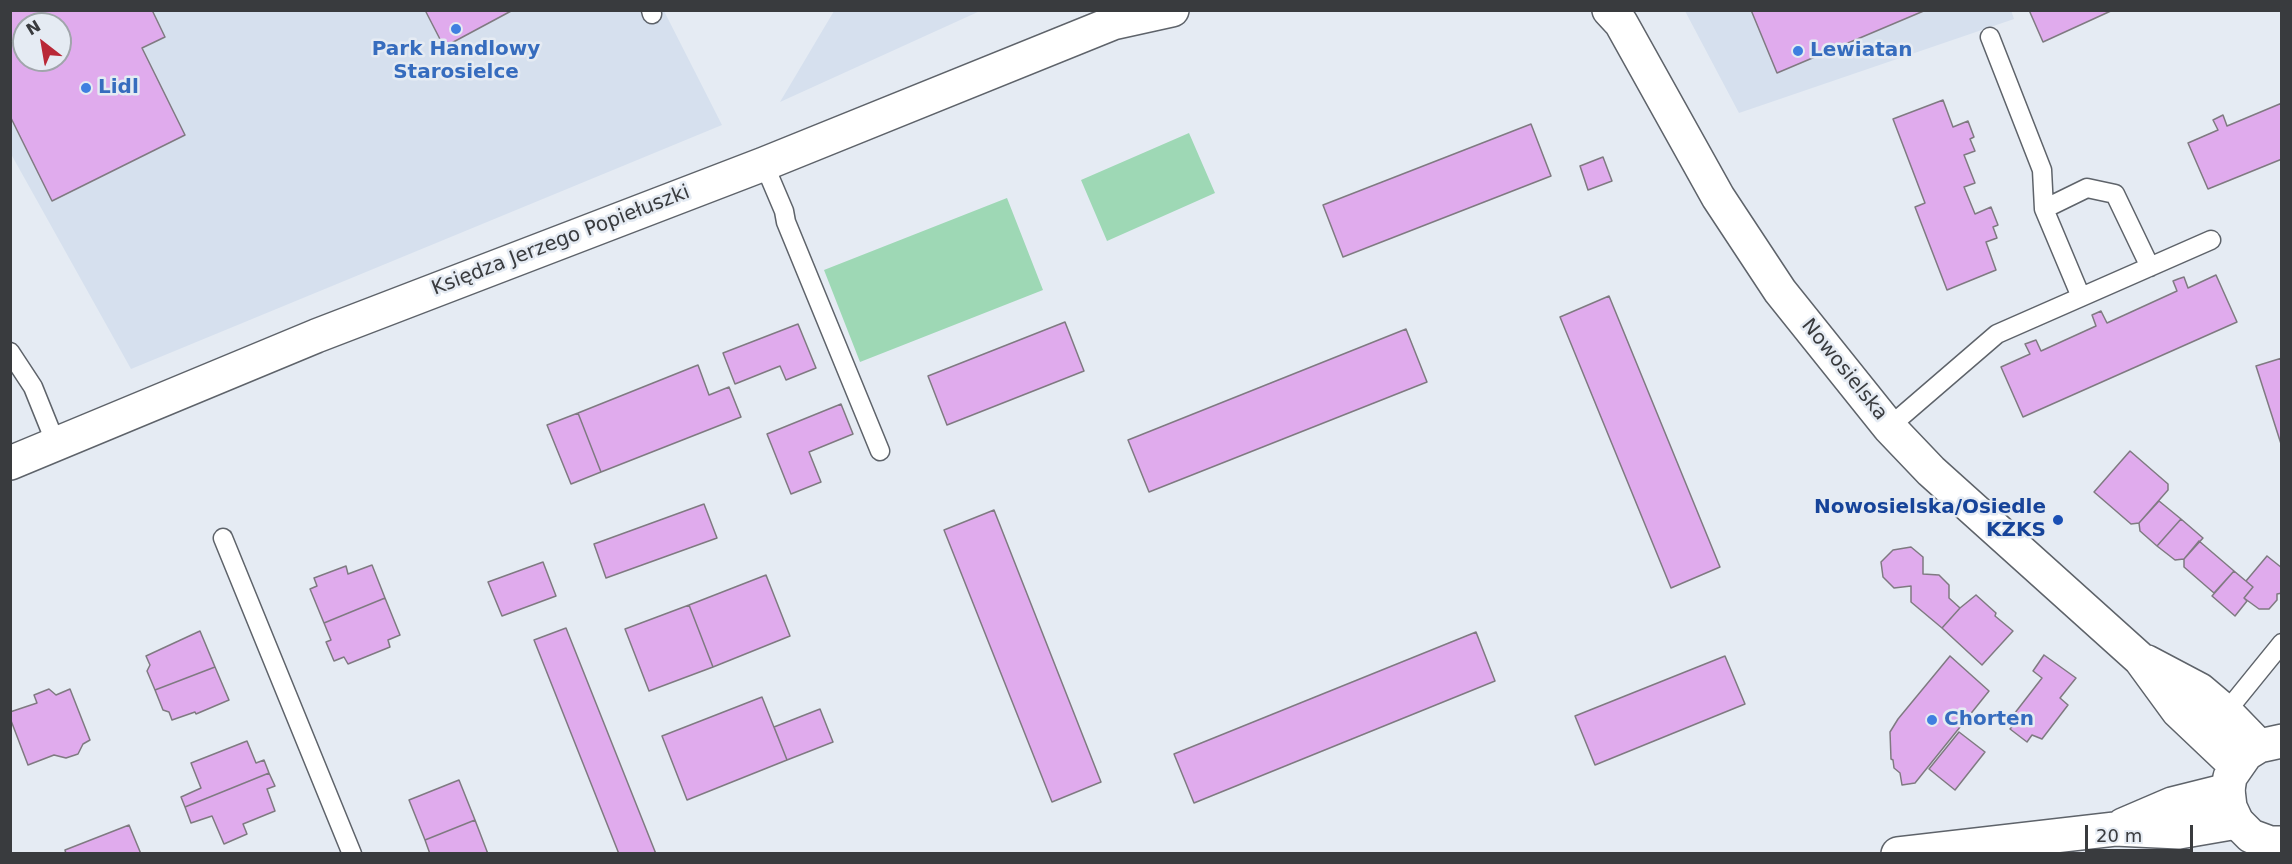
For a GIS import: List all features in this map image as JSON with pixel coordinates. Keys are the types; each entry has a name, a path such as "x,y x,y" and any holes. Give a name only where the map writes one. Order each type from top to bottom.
{"street":[{"name":"Księdza Jerzego Popiełuszki","path":"10,463 316,336 764,164 1124,17 1173,10"},
{"name":"Nowosielska","path":"1616,15 1718,197 1780,291 1889,427 1931,471 2140,659 2178,711 2251,761"},
{"name":"Nowosielska","path":"2140,659 2200,690 2226,712 2251,761"},
{"path":"2251,761 2230,807 2237,822 2251,836 2276,846"},
{"path":"2115,828 2172,804 2251,761"},
{"path":"1898,854 2115,828 2179,832 2237,822"}],"lane":[{"path":"1990,38 2042,170 2044,209 2081,297"},
{"path":"764,164 880,451"},
{"path":"2044,209 2087,188 2115,194 2150,267"},
{"path":"1889,427 1997,334 2211,240"},
{"path":"10,352 33,387 56,444"},
{"path":"224,538 352,854"},
{"path":"2226,712 2282,644"}],"shaded area":[{"path":"834,10 980,11 780,102"},
{"path":"2011,10 2014,19 1739,113 1685,11"},
{"path":"10,11 664,11 722,125 131,369 11,154"}],"green space":[{"path":"1189,133 1215,193 1107,241 1081,180"},
{"path":"1007,198 1043,290 860,362 824,270"}],"building":[{"name":"Lidl","path":"10,10 152,10 165,37 142,48 185,135 52,201 10,116"},
{"name":"Park Handlowy Starosielce","path":"425,10 513,10 444,47"},
{"name":"Lewiatan","path":"1751,10 1926,10 1777,73"},
{"path":"2029,10 2113,10 2043,42"},
{"path":"1943,100 1953,127 1968,121 1974,137 1970,139 1975,151 1964,155 1975,183 1964,187 1975,214 1991,207 1998,225 1993,227 1997,238 1986,242 1996,270 1947,290 1915,207 1925,203 1893,119"},
{"path":"2282,103 2282,159 2208,189 2188,143 2218,130 2213,120 2223,115 2227,126"},
{"path":"1531,124 1551,176 1343,257 1323,205"},
{"path":"1603,157 1612,181 1588,190 1580,166"},
{"path":"2216,275 2237,322 2023,417 2001,367 2030,354 2025,344 2036,340 2041,351 2096,326 2092,315 2101,311 2107,323 2177,291 2173,281 2184,277 2188,288"},
{"path":"1609,296 1720,567 1671,588 1560,317"},
{"path":"1065,322 1084,371 947,425 928,376"},
{"path":"798,324 816,368 786,380 780,366 735,384 723,353"},
{"path":"1406,329 1427,382 1149,492 1128,440"},
{"path":"2282,358 2282,447 2256,366"},
{"path":"698,365 709,395 729,387 741,417 601,472 578,413"},
{"path":"841,404 853,434 809,452 821,482 791,494 767,434"},
{"path":"578,413 601,472 571,484 547,425"},
{"path":"2130,451 2168,484 2168,490 2139,523 2131,524 2094,492"},
{"path":"2159,501 2181,519 2157,546 2140,531 2139,523"},
{"path":"704,504 717,538 606,578 594,544"},
{"path":"994,510 1101,782 1052,802 944,530"},
{"path":"2181,519 2203,538 2184,559 2175,560 2157,546"},
{"path":"2199,541 2234,571 2214,593 2184,567 2184,559"},
{"path":"1911,547 1923,557 1923,574 1939,575 1949,585 1949,598 1960,608 1942,628 1911,602 1911,586 1894,588 1883,577 1881,562 1893,550"},
{"path":"2267,556 2282,568 2282,593 2277,594 2277,600 2269,609 2259,609 2244,598 2253,587 2246,581"},
{"path":"543,562 556,596 502,616 488,582"},
{"path":"372,565 385,598 324,623 310,589 317,586 314,578 346,566 348,574"},
{"path":"2234,571 2253,587 2244,598 2247,601 2235,616 2212,596"},
{"path":"766,575 790,636 713,667 689,605"},
{"path":"1976,595 1996,613 1995,616 2013,631 1982,665 1942,628 1960,608"},
{"path":"385,598 400,635 388,640 390,647 348,664 344,657 334,661 326,642 331,640 324,623"},
{"path":"689,605 713,667 649,691 625,629"},
{"path":"566,628 656,854 619,854 534,640"},
{"path":"200,631 215,667 155,690 147,671 150,665 146,656"},
{"path":"1476,632 1495,681 1194,803 1174,754"},
{"path":"2044,655 2076,678 2060,698 2068,705 2042,739 2032,735 2027,742 2010,729 2017,721 2011,718 2042,678 2033,671"},
{"path":"1725,656 1745,704 1595,765 1575,716"},
{"name":"Chorten","path":"1950,656 1989,691 1915,783 1902,785 1900,773 1894,768 1891,759 1890,732"},
{"path":"215,667 229,700 196,714 195,712 172,720 169,712 163,710 155,690"},
{"path":"49,689 56,695 70,689 90,740 83,744 78,754 66,758 54,755 28,765 10,718 10,712 37,703 34,695"},
{"path":"762,697 787,760 687,800 662,736"},
{"path":"820,709 833,742 787,760 774,727"},
{"path":"1959,732 1985,752 1955,790 1929,769"},
{"path":"247,741 256,763 264,760 269,773 185,807 181,797 201,788 191,763"},
{"path":"269,773 275,786 267,789 275,811 243,824 247,834 224,844 212,816 191,823 185,807"},
{"path":"459,780 475,820 425,840 409,800"},
{"path":"475,820 488,854 430,854 425,840"},
{"path":"129,825 141,854 66,854 65,850"}],"place":[{"name":"Park Handlowy Starosielce","path":"456,29"},
{"name":"Lewiatan","path":"1798,51"},
{"name":"Lidl","path":"86,88"},
{"name":"Nowosielska/Osiedle KZKS","path":"2058,520"},
{"name":"Chorten","path":"1932,720"}]}
